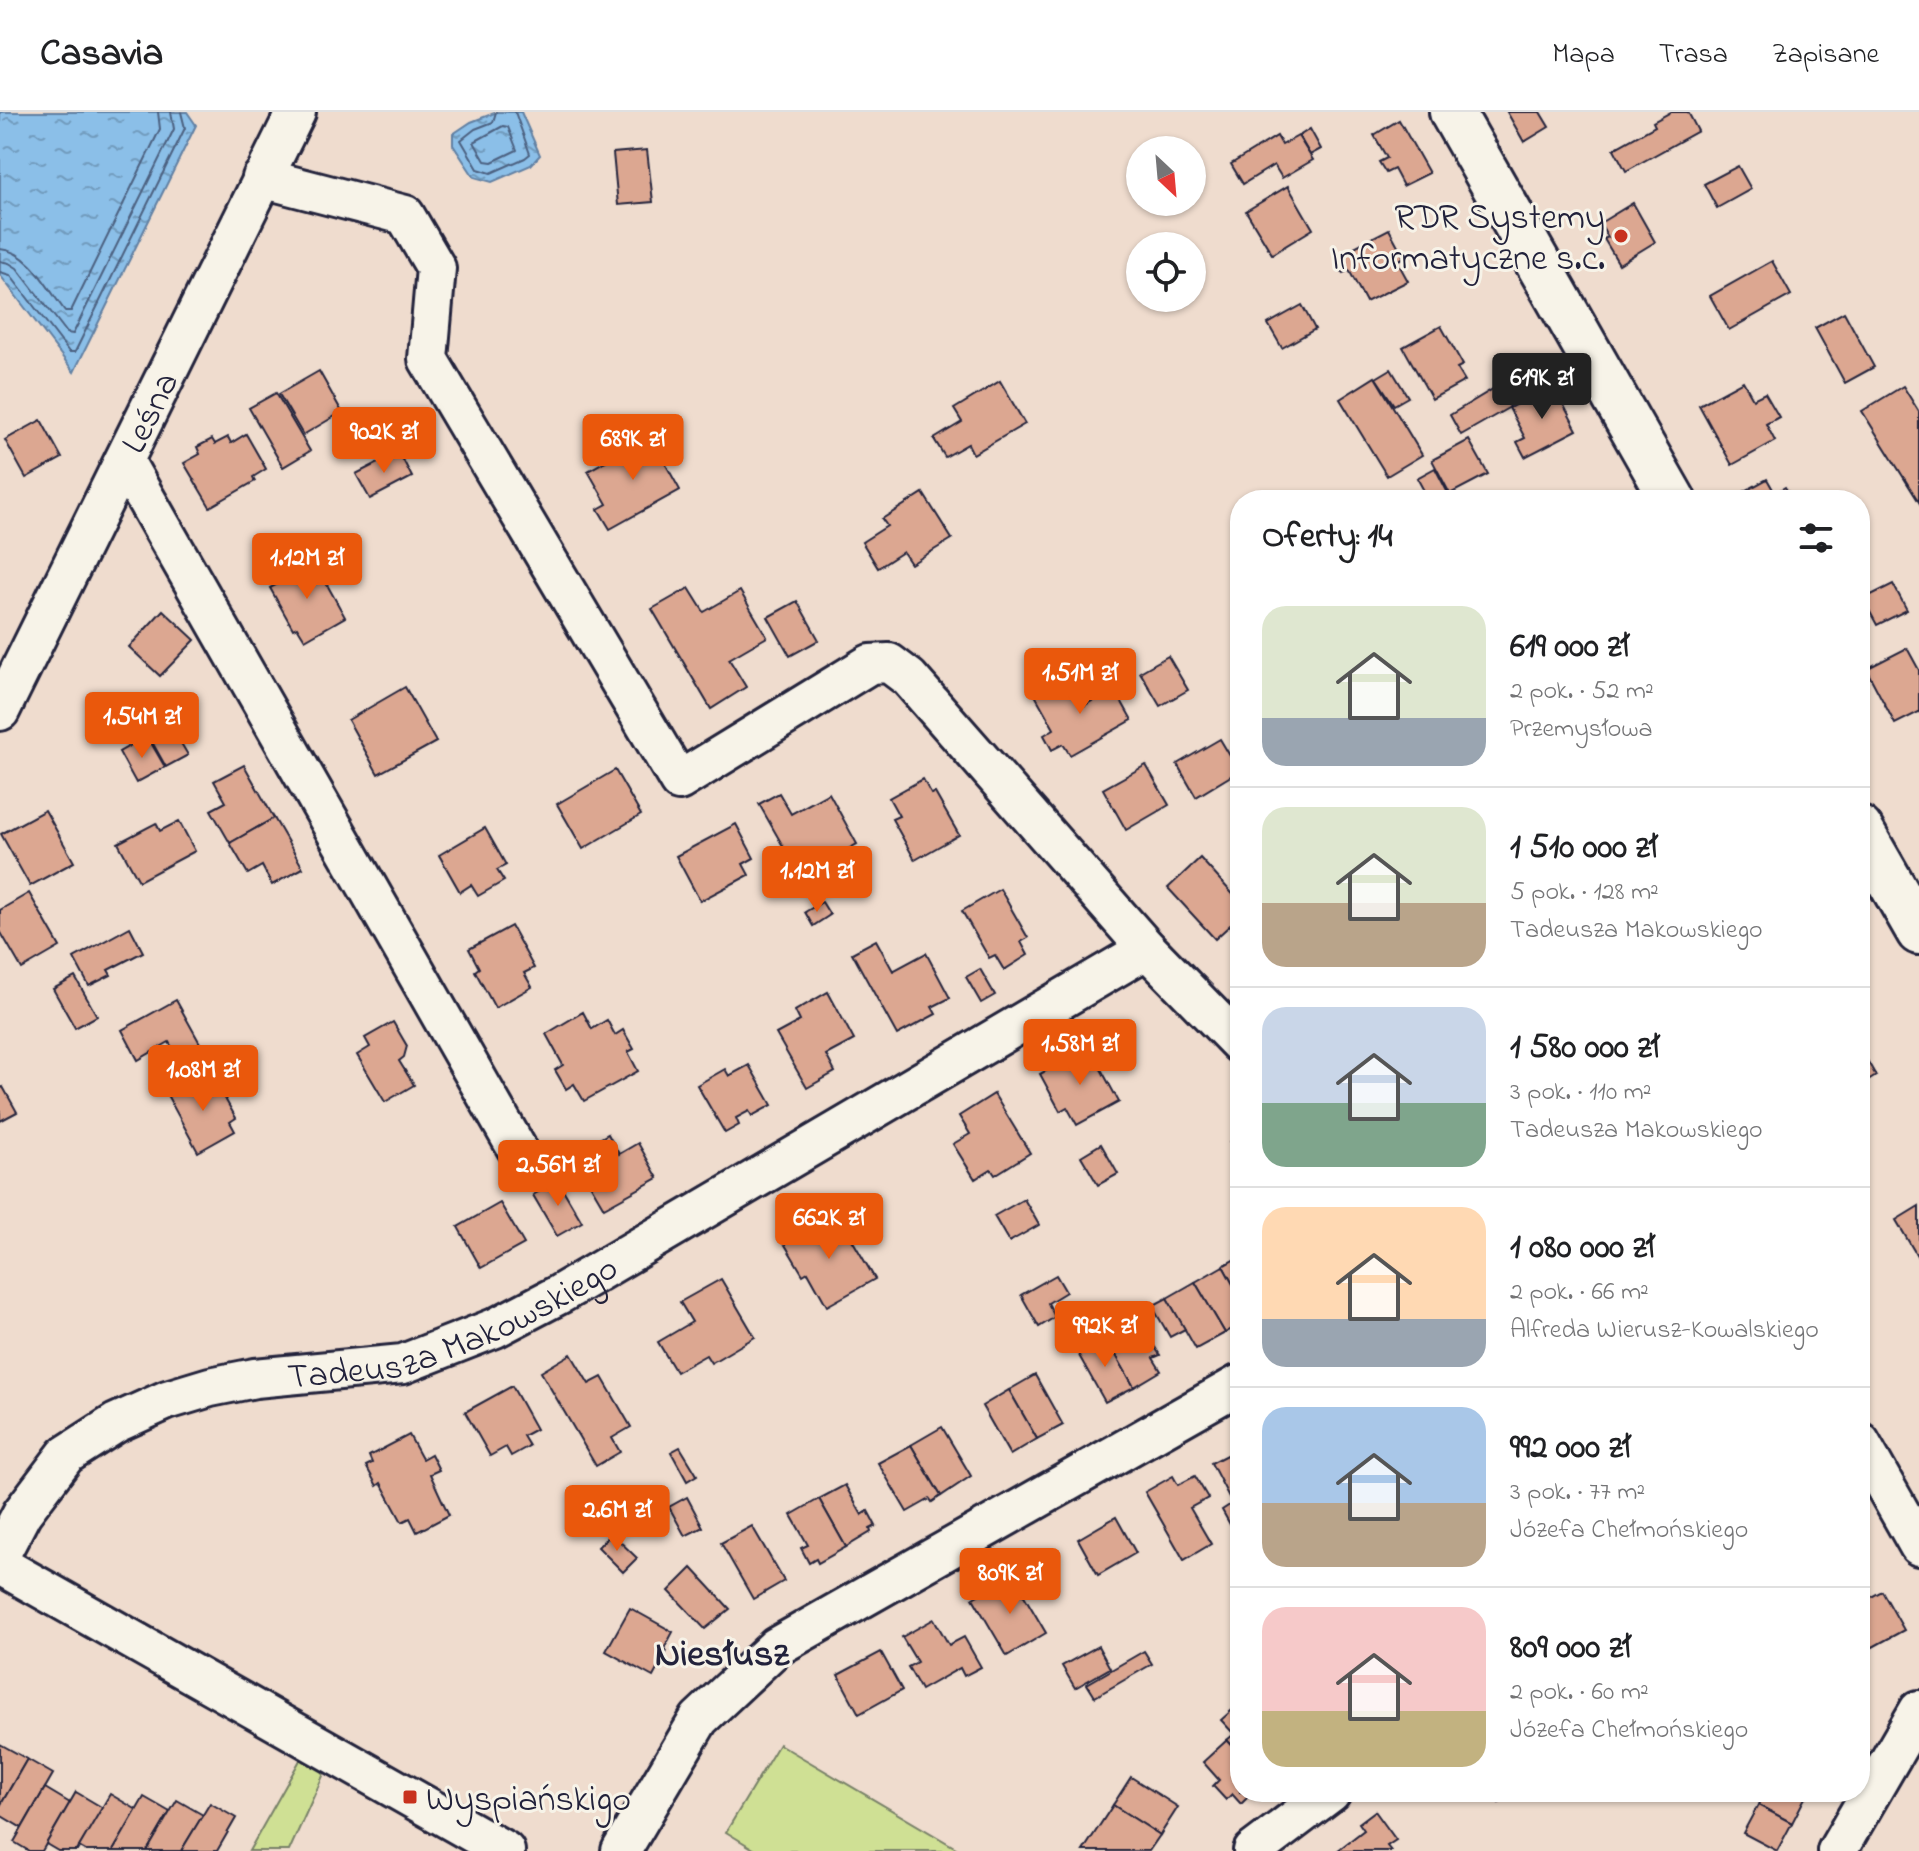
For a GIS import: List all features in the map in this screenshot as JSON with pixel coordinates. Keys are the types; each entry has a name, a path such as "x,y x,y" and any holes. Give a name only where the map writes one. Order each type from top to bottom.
{"main road":[{"path":"1452,112 1667,490"},
{"path":"1870,846 1919,932"}],"street":[{"name":"Leśna","path":"0,711 296,112"},
{"path":"262,178 405,215 436,268 428,359 679,781 870,664 889,663 909,678 1147,949 1230,1034"},
{"path":"124,461 516,1147"},
{"name":"Tadeusza Makowskiego","path":"0,1555 22,1513 66,1455 116,1423 167,1400 210,1387 255,1378 403,1364 495,1328 560,1294 1147,949"},
{"path":"621,1851 699,1719 776,1647 1230,1390"},
{"path":"1870,1460 1919,1546"},
{"path":"0,1565 505,1851"},
{"path":"1870,1794 1919,1710"},
{"path":"1253,1851 1318,1802"},
{"path":"1837,1851 1865,1802"}],"green space":[{"path":"779,1744 961,1851 757,1851 726,1832"},
{"path":"304,1753 327,1767 289,1851 249,1851"}],"water":[{"path":"0,112 187,112 196,125 74,372 0,275"},
{"path":"497,112 521,112 540,155 531,165 492,182 474,177 453,145 453,134 471,122"}],"building":[{"path":"1507,112 1540,112 1549,127 1524,142"},
{"path":"1671,112 1688,112 1698,131 1626,171 1614,149 1655,126 1653,122"},
{"path":"1399,120 1429,173 1403,186 1394,169 1386,173 1379,162 1387,158 1374,135"},
{"path":"1310,129 1321,149 1310,155 1299,136"},
{"path":"1277,136 1282,145 1298,136 1313,160 1282,178 1274,165 1243,184 1231,164"},
{"path":"647,150 653,202 618,205 613,153"},
{"path":"1738,166 1751,189 1717,208 1704,184"},
{"path":"1288,186 1313,229 1272,254 1246,211"},
{"path":"1633,203 1655,242 1619,264 1604,239 1608,237 1600,223"},
{"path":"1389,229 1404,257 1397,261 1408,281 1366,302 1349,270 1343,273 1335,257"},
{"path":"1772,261 1791,295 1729,330 1710,296"},
{"path":"1302,305 1315,329 1282,348 1268,324"},
{"path":"1844,312 1874,367 1845,383 1815,328"},
{"path":"1441,326 1463,365 1457,368 1465,381 1432,399 1403,347"},
{"path":"1391,369 1408,397 1394,405 1376,378"},
{"path":"319,371 342,412 303,435 279,394"},
{"path":"1375,377 1422,455 1387,476 1340,399"},
{"path":"1000,381 1025,424 973,454 968,444 945,457 934,439 962,422 954,409"},
{"path":"1743,381 1753,399 1765,393 1779,417 1766,424 1775,441 1732,465 1699,405"},
{"path":"1553,385 1577,430 1525,457 1517,442 1525,438 1509,408"},
{"path":"1498,386 1510,407 1461,435 1450,415"},
{"path":"1903,386 1919,412 1919,502 1862,411"},
{"path":"276,393 310,451 283,467 249,408"},
{"path":"41,420 62,458 26,478 5,440"},
{"path":"246,434 266,469 253,477 255,481 210,507 184,463 200,454 197,447 212,439 215,444 228,437 231,443"},
{"path":"650,436 680,490 610,529 598,509 607,504 588,471"},
{"path":"1469,440 1488,474 1458,490 1448,490 1432,460"},
{"path":"399,452 412,477 370,499 356,474"},
{"path":"1435,468 1446,490 1424,490 1417,478"},
{"path":"1767,479 1773,490 1747,490"},
{"path":"923,493 952,539 911,564 903,552 878,568 862,542 887,526 882,519"},
{"path":"315,563 345,617 305,640 297,627 293,629 270,588 285,580 287,573"},
{"path":"1893,584 1907,610 1877,625 1870,612 1870,596"},
{"path":"689,588 704,612 740,591 767,637 729,659 746,687 711,709 652,609"},
{"path":"797,601 819,640 790,656 768,617"},
{"path":"163,610 195,640 160,676 129,647"},
{"path":"1907,648 1919,670 1919,712 1895,724 1870,677 1870,667"},
{"path":"1168,656 1188,690 1160,706 1140,672"},
{"path":"1069,676 1085,705 1114,688 1132,720 1070,755 1063,744 1052,750 1044,735 1054,729 1035,695"},
{"path":"405,687 436,742 378,774 348,720"},
{"path":"168,721 188,755 166,767 147,733"},
{"path":"147,736 165,767 136,783 119,752"},
{"path":"1220,739 1230,756 1230,776 1196,797 1177,764"},
{"path":"244,765 274,818 230,843 211,810 226,802 214,781"},
{"path":"1146,765 1169,805 1126,830 1103,789"},
{"path":"615,770 641,815 583,849 557,804"},
{"path":"923,779 931,794 935,793 959,835 915,860 892,819 899,816 889,798"},
{"path":"779,793 791,814 829,793 857,844 800,876 759,804"},
{"path":"45,810 74,862 30,886 1,834"},
{"path":"274,818 303,868 272,885 262,866 248,874 230,843"},
{"path":"179,821 195,851 139,881 118,843 156,823 160,831"},
{"path":"736,824 754,858 743,864 749,875 700,901 676,856"},
{"path":"485,828 506,865 497,870 504,881 478,896 471,885 460,892 439,855"},
{"path":"1200,858 1230,891 1230,925 1215,939 1168,888"},
{"path":"1000,889 1028,938 1021,942 1028,955 1004,970 995,955 989,958 962,911"},
{"path":"29,893 60,947 22,969 0,931 0,910"},
{"path":"822,902 830,915 813,926 805,912"},
{"path":"511,926 534,968 524,973 532,987 495,1008 475,971 479,968 469,949"},
{"path":"130,927 143,952 108,970 111,975 89,986 74,958"},
{"path":"876,940 893,971 926,953 950,998 932,1007 936,1014 897,1035 852,953"},
{"path":"980,969 995,995 981,1003 966,977"},
{"path":"75,977 97,1016 75,1028 53,989"},
{"path":"828,992 854,1040 826,1055 835,1072 807,1088 776,1034 800,1021 795,1011"},
{"path":"176,1000 206,1054 183,1067 169,1042 138,1060 122,1030"},
{"path":"583,1012 592,1029 607,1020 615,1035 623,1030 634,1049 628,1052 638,1071 584,1101 574,1084 566,1089 555,1070 563,1065 546,1034"},
{"path":"393,1022 407,1046 404,1057 399,1061 414,1085 385,1102 357,1055 370,1047 365,1038"},
{"path":"1089,1047 1119,1102 1077,1125 1067,1107 1060,1111 1040,1074"},
{"path":"749,1065 772,1105 752,1116 749,1111 736,1118 739,1125 725,1133 697,1085 725,1069 729,1076"},
{"path":"1870,1066 1876,1076 1870,1080"},
{"path":"198,1078 203,1088 215,1081 236,1118 230,1122 235,1131 198,1152 167,1095"},
{"path":"3,1087 17,1112 0,1121 0,1088"},
{"path":"994,1094 1030,1153 995,1175 991,1169 975,1179 953,1144 970,1134 959,1116"},
{"path":"608,1134 619,1154 638,1143 658,1178 604,1208 573,1155"},
{"path":"1101,1144 1118,1174 1098,1185 1081,1156"},
{"path":"558,1181 582,1222 557,1236 533,1195"},
{"path":"1024,1199 1039,1225 1009,1242 994,1216"},
{"path":"500,1203 524,1244 481,1268 458,1227"},
{"path":"1919,1206 1919,1259 1896,1220"},
{"path":"811,1221 820,1237 843,1224 875,1279 827,1306 808,1272 803,1275 781,1238"},
{"path":"1230,1262 1230,1279 1223,1266"},
{"path":"1223,1266 1230,1279 1230,1330 1225,1333 1195,1282"},
{"path":"1056,1275 1066,1292 1048,1303 1055,1317 1039,1327 1021,1295"},
{"path":"721,1279 755,1337 711,1363 706,1355 676,1372 658,1342 692,1322 680,1302"},
{"path":"1195,1282 1225,1333 1196,1349 1167,1298"},
{"path":"1167,1298 1185,1329 1170,1337 1152,1306"},
{"path":"1133,1320 1148,1347 1153,1344 1160,1355 1153,1358 1161,1371 1134,1387 1105,1336"},
{"path":"1105,1336 1134,1387 1105,1402 1077,1352"},
{"path":"571,1354 589,1384 602,1377 631,1427 612,1438 620,1452 596,1466 541,1372"},
{"path":"1035,1375 1063,1425 1037,1439 1009,1390"},
{"path":"512,1386 536,1429 523,1436 529,1446 511,1456 506,1447 490,1456 465,1412"},
{"path":"1009,1390 1037,1439 1010,1455 982,1406"},
{"path":"942,1427 971,1476 941,1496 911,1445"},
{"path":"409,1435 422,1459 431,1454 439,1470 430,1474 449,1515 417,1532 410,1518 402,1522 381,1483 377,1486 366,1466 372,1463 369,1456"},
{"path":"911,1445 941,1496 907,1512 878,1463"},
{"path":"680,1447 697,1475 687,1481 671,1452"},
{"path":"1230,1453 1230,1499 1211,1463"},
{"path":"1173,1476 1178,1485 1195,1476 1208,1498 1190,1508 1211,1544 1184,1560 1145,1492"},
{"path":"845,1485 862,1515 868,1511 876,1526 846,1547 819,1499"},
{"path":"687,1497 703,1527 685,1536 669,1507"},
{"path":"819,1499 846,1547 818,1563 816,1559 809,1563 801,1548 808,1545 791,1515"},
{"path":"1230,1505 1230,1524 1222,1510"},
{"path":"1116,1517 1136,1553 1098,1575 1078,1539"},
{"path":"752,1526 784,1581 753,1599 721,1543"},
{"path":"611,1533 637,1558 623,1572 598,1547"},
{"path":"692,1568 730,1609 705,1629 669,1591"},
{"path":"1012,1575 1046,1633 1007,1656 973,1598"},
{"path":"1882,1591 1904,1630 1870,1649 1870,1598"},
{"path":"630,1608 673,1632 653,1677 606,1651"},
{"path":"934,1619 949,1645 964,1637 981,1667 964,1676 960,1668 921,1690 908,1667 917,1662 902,1637"},
{"path":"1098,1646 1110,1668 1075,1688 1062,1666"},
{"path":"1144,1651 1152,1664 1095,1697 1087,1684"},
{"path":"881,1652 902,1690 859,1714 838,1675"},
{"path":"1230,1712 1230,1730 1221,1720"},
{"path":"1227,1740 1230,1743 1230,1796 1226,1800 1213,1786 1219,1780 1203,1762"},
{"path":"0,1744 27,1759 0,1806"},
{"path":"27,1759 53,1774 22,1828 0,1815 0,1806"},
{"path":"1131,1777 1178,1807 1160,1835 1113,1805"},
{"path":"45,1788 70,1803 42,1851 29,1851 14,1842"},
{"path":"76,1792 103,1808 77,1851 58,1851 46,1844"},
{"path":"110,1794 137,1810 113,1851 86,1851 79,1847"},
{"path":"144,1797 170,1812 147,1851 113,1851"},
{"path":"177,1800 203,1815 181,1851 147,1851"},
{"path":"1759,1802 1803,1802 1792,1823 1758,1805"},
{"path":"210,1803 236,1818 217,1851 181,1851"},
{"path":"1113,1805 1160,1835 1149,1851 1083,1851"},
{"path":"1758,1805 1792,1823 1777,1851 1743,1833"},
{"path":"1375,1811 1396,1840 1387,1846 1391,1851 1337,1851 1364,1830 1359,1823"}],"place":[{"name":"RDR Systemy Informatyczne s.c.","path":"1621,236"},
{"name":"Wyspiańskigo","path":"410,1797"}],"district":[{"name":"Niesłusz","path":"722,1652"}]}
